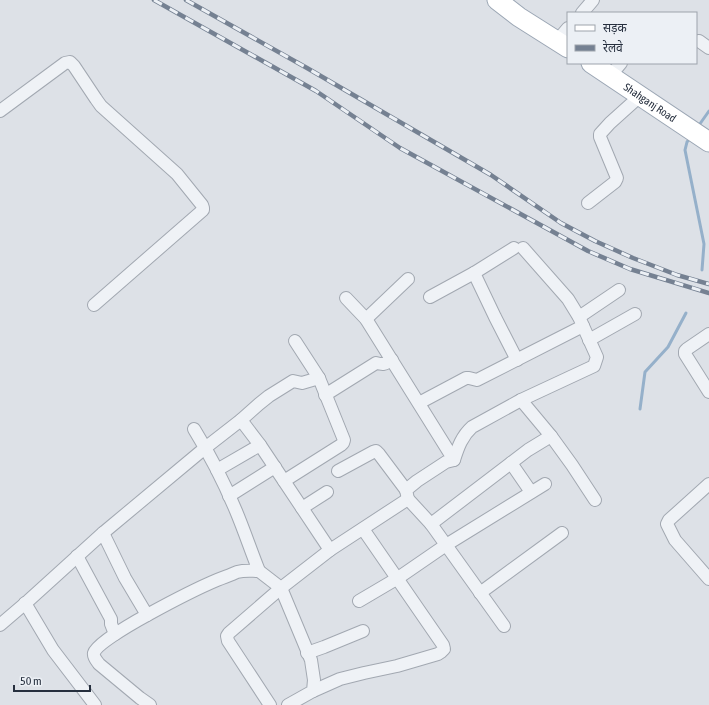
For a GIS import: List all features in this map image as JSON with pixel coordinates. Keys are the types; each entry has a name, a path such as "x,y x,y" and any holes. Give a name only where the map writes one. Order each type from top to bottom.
{"main road":[{"path":"497,0 519,17 564,39"},
{"name":"Shahganj Road","path":"596,64 616,69 640,96 705,139"}],"street":[{"path":"583,12 593,0"},
{"path":"0,111 65,63 70,62 101,106 177,174 202,205 202,210 94,305"},
{"path":"588,203 617,179 600,134 640,96"},
{"path":"430,296 519,248 568,299 581,321 597,357 594,366 521,400 478,424 467,432 461,440 454,460"},
{"path":"474,273 517,360"},
{"path":"366,318 408,280"},
{"path":"419,403 466,378 477,380 517,360 581,321 619,290"},
{"path":"346,298 366,318 454,460"},
{"path":"589,340 635,314"},
{"path":"709,334 685,351 685,354 709,392"},
{"path":"284,481 344,442 319,378 295,341"},
{"path":"325,395 376,363 383,365 392,360"},
{"path":"0,625 103,533 205,448 242,420 269,396 294,381 302,383 319,378"},
{"path":"521,400 551,436 595,500"},
{"path":"242,420 330,550"},
{"path":"194,428 217,470 236,511 259,571"},
{"path":"431,524 528,450 551,436"},
{"path":"217,470 260,445"},
{"path":"338,471 376,451 431,524 504,626"},
{"path":"270,705 228,641 227,636 229,633 330,550 363,528 407,494 417,481 446,462 454,460"},
{"path":"511,463 531,492"},
{"path":"229,496 275,467"},
{"path":"359,601 398,578 446,545 545,484"},
{"path":"709,484 669,520 667,524 675,540 709,579"},
{"path":"302,508 327,492"},
{"path":"288,705 340,679 364,672 397,666 438,654 444,649 443,645 363,528"},
{"path":"103,533 125,578 147,615"},
{"path":"480,593 562,533"},
{"path":"77,556 111,619 111,624 115,634"},
{"path":"150,705 99,664 93,655 94,651 103,642 147,615 217,580 247,570 259,571 282,588 311,660 314,680 313,692"},
{"path":"26,603 53,650 95,705"},
{"path":"308,652 363,631"}],"waterway":[{"path":"697,128 709,111"},
{"path":"691,137 687,142 685,150 704,244 702,270"},
{"path":"640,409 645,372 668,347 686,313"}],"railway":[{"path":"154,0 316,91 400,148 588,251 630,269 709,293"},
{"path":"186,0 307,68 491,175 561,223 595,241 633,258 677,275 709,284"}]}
